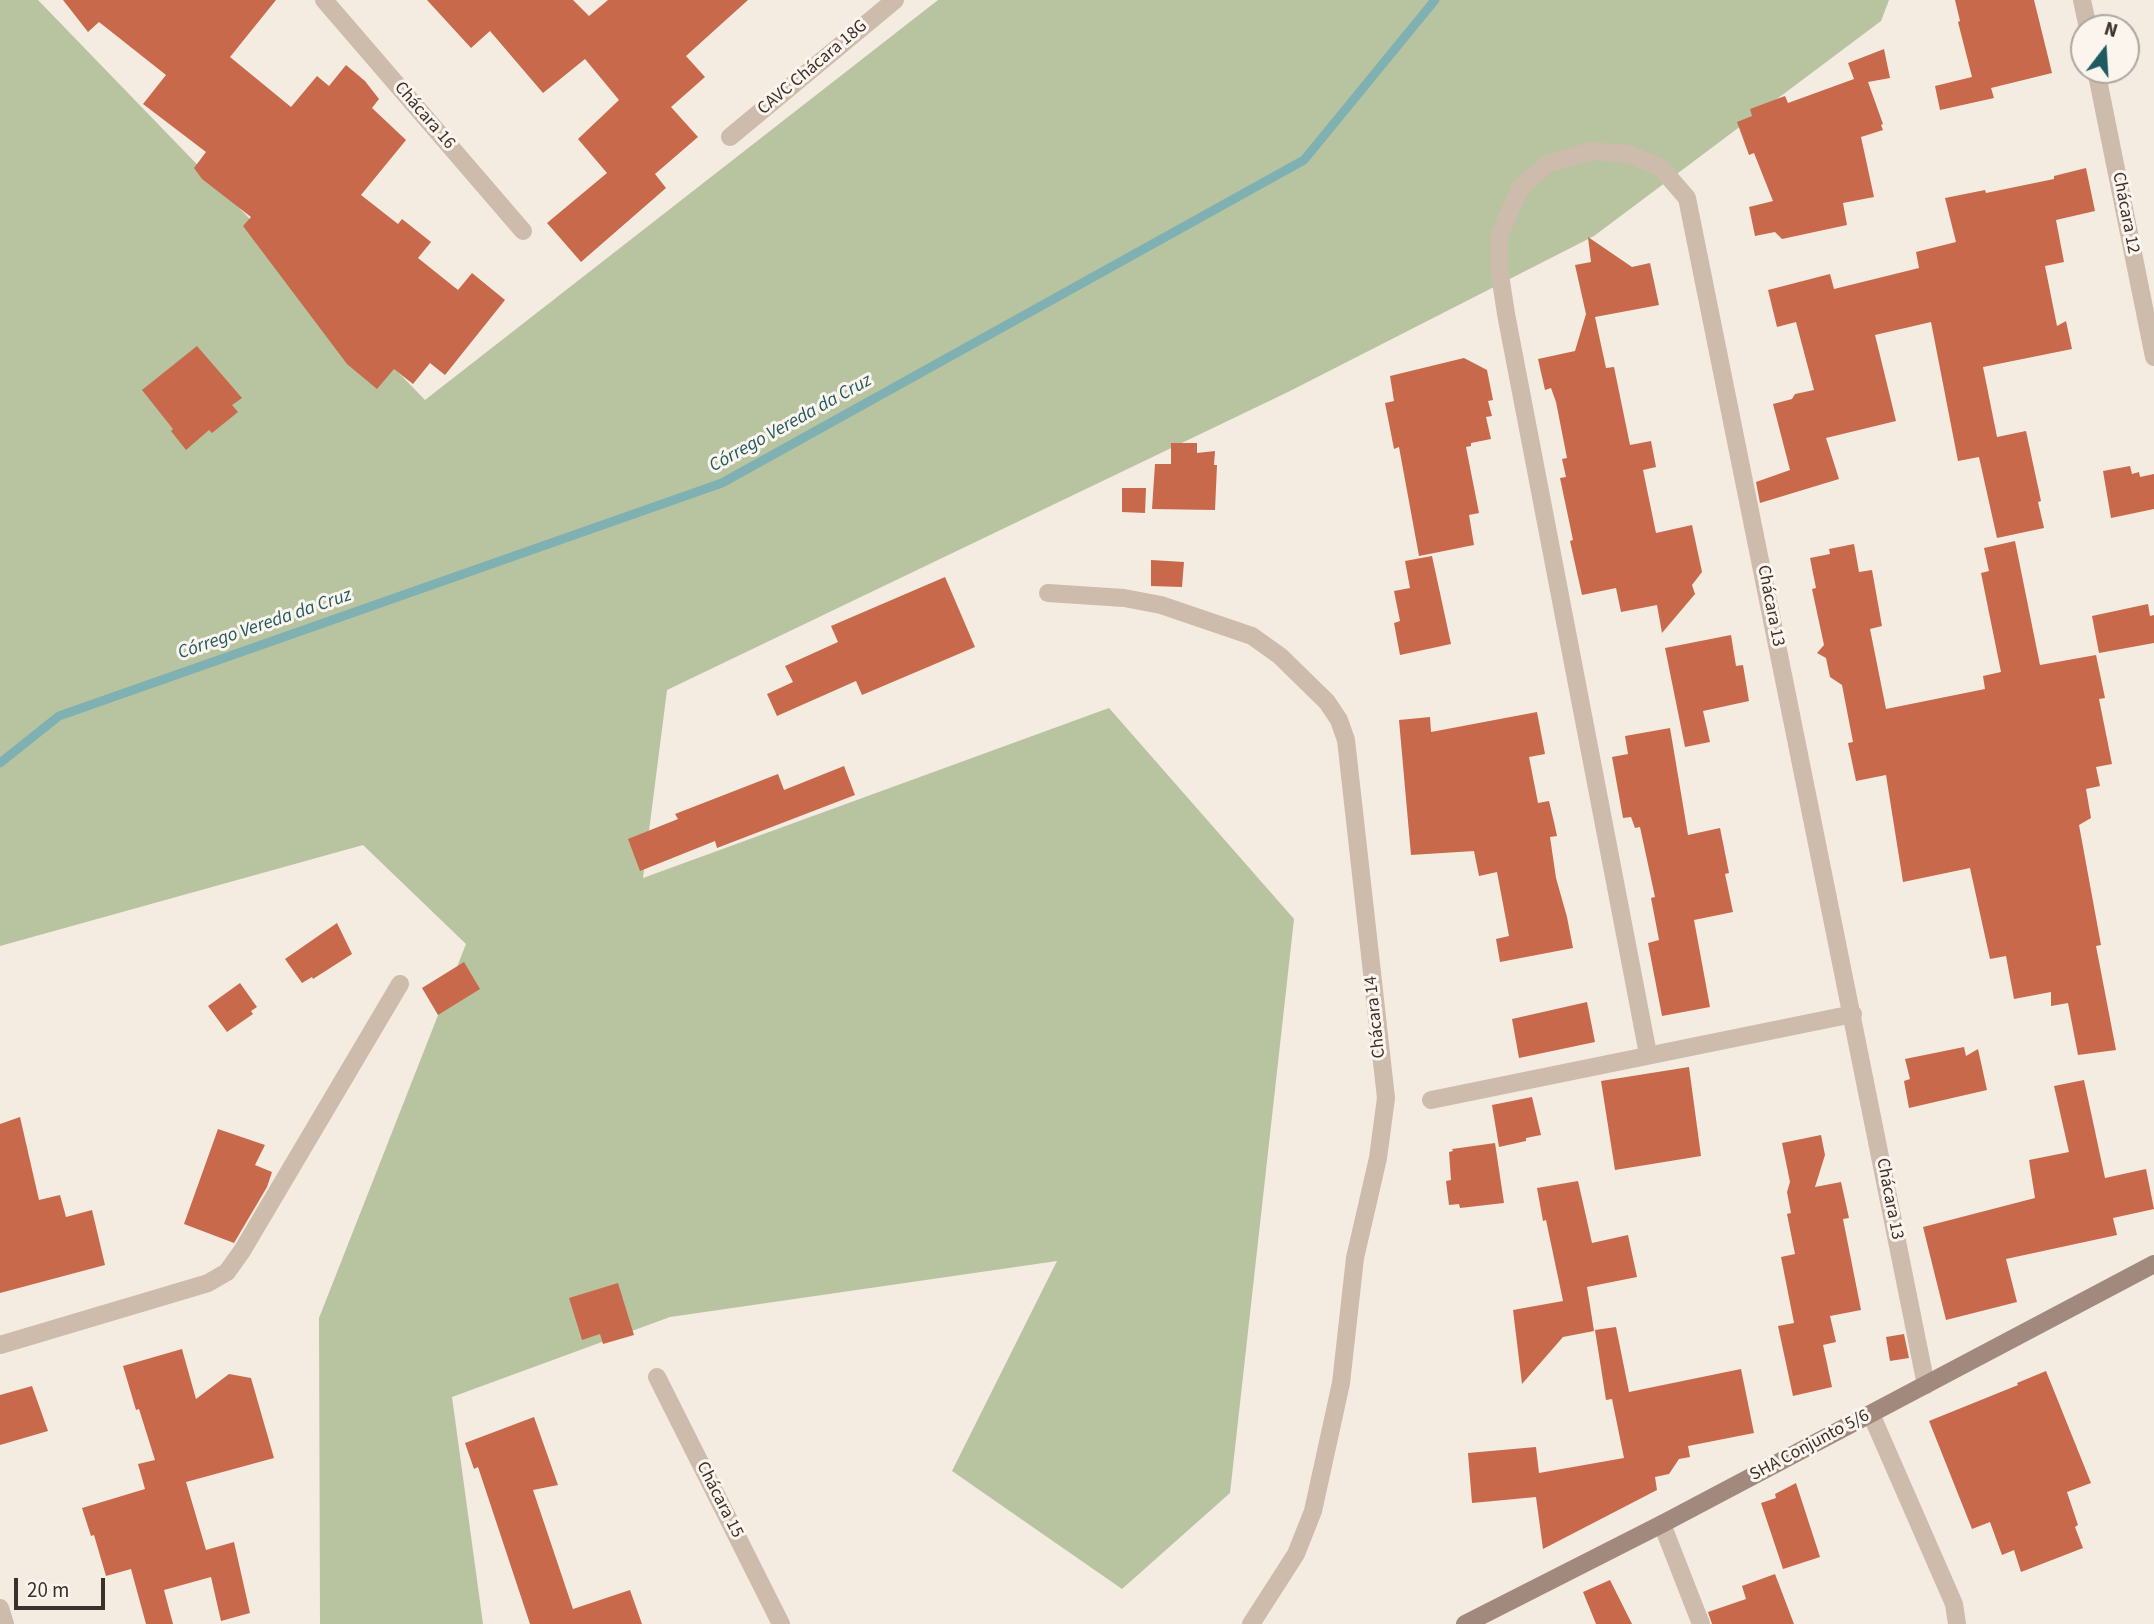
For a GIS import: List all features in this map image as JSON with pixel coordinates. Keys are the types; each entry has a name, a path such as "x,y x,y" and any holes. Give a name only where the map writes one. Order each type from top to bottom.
{"street":[{"name":"Chácara 16","path":"324,0 523,231"},
{"name":"CAVC Chácara 18G","path":"730,137 895,0"},
{"name":"Chácara 12","path":"2099,84 2154,357"},
{"name":"Chácara 13","path":"1648,1054 1499,268 1499,236 1520,188 1547,164 1591,151 1629,154 1661,168 1687,198 1926,1385"},
{"name":"Chácara 14","path":"1048,593 1124,598 1161,605 1252,636 1280,656 1327,702 1339,720 1346,740 1386,1098 1378,1158 1355,1258 1341,1383 1313,1511 1296,1554 1251,1624"},
{"path":"0,1345 208,1283 227,1272 243,1251 400,984"},
{"path":"1431,1100 1853,1014"},
{"name":"SHA Conjunto 5/6","path":"1465,1624 1662,1524 2154,1264"},
{"name":"Chácara 15","path":"657,1377 781,1624"},
{"path":"1871,1414 1954,1605 1957,1624"},
{"path":"1662,1524 1701,1624"},
{"path":"0,1608 5,1624"}],"green space":[{"path":"0,0 38,0 425,400 938,0 1889,0 1881,21 1594,236 1288,392 667,690 643,878 1109,708 1294,919 1230,1493 1122,1589 952,1471 1057,1261 670,1317 452,1397 483,1624 320,1624 319,1318 466,944 363,845 0,946"}],"building":[{"path":"63,0 276,0 230,57 291,107 317,76 329,86 346,65 365,81 379,99 372,108 406,140 361,195 398,224 402,219 431,242 418,258 458,290 472,273 505,300 445,375 430,363 413,384 394,369 377,389 347,364 243,226 251,217 202,179 194,168 206,152 143,104 166,75 99,22 88,32"},
{"path":"427,0 573,0 589,16 608,0 748,0 686,56 705,77 671,107 698,137 655,174 666,188 581,262 547,223 607,173 578,139 619,100 585,59 543,93 490,31 471,48"},
{"path":"1955,0 2034,0 2052,73 1991,88 1994,98 1940,110 1935,86 1972,77"},
{"path":"1884,49 1890,78 1868,82 1883,130 1861,137 1874,197 1843,203 1847,225 1782,239 1775,232 1755,236 1749,207 1773,201 1754,153 1749,155 1737,122 1752,116 1750,109 1785,96 1788,103 1854,79 1848,63"},
{"path":"2086,168 2095,211 2056,220 2064,262 2045,266 2057,326 2066,321 2072,349 1983,367 1997,437 2026,431 2044,528 1997,538 1979,457 1958,461 1931,322 1875,335 1896,421 1826,438 1839,479 1760,503 1756,482 1790,470 1773,404 1792,399 1795,394 1814,390 1796,322 1777,327 1768,290 1830,274 1834,289 1919,268 1916,252 1956,242 1945,198 1985,190 1986,193 2054,179 2054,176"},
{"path":"1588,237 1632,267 1650,263 1659,305 1595,317 1606,368 1614,367 1630,445 1651,441 1656,467 1643,470 1656,533 1692,525 1702,572 1692,585 1695,594 1662,633 1657,605 1621,612 1616,588 1582,595 1570,541 1573,540 1560,478 1566,477 1562,459 1567,458 1556,402 1551,388 1545,390 1538,359 1575,351 1586,314 1575,265 1591,262"},
{"path":"197,346 242,398 232,405 238,412 212,433 209,430 186,450 142,390"},
{"path":"1464,358 1487,370 1493,400 1488,401 1492,416 1486,417 1491,439 1471,443 1471,446 1466,447 1479,513 1469,515 1474,545 1419,556 1399,447 1394,449 1385,403 1394,401 1390,376"},
{"path":"1171,443 1197,443 1197,453 1215,451 1215,510 1152,509 1155,464 1171,464"},
{"path":"2130,466 2132,474 2139,472 2140,477 2154,474 2154,509 2111,518 2103,471"},
{"path":"1122,488 1146,488 1145,513 1122,512"},
{"path":"2015,541 2040,665 2096,655 2105,698 2099,699 2112,764 2096,767 2100,786 2086,789 2091,818 2079,825 2101,945 2096,946 2116,1050 2078,1055 2068,1003 2051,1006 2051,992 2014,999 2006,956 1990,959 1970,868 1903,882 1886,775 1856,781 1848,743 1853,742 1842,685 1830,677 1826,658 1817,653 1824,645 1812,589 1816,588 1810,558 1830,554 1829,549 1854,544 1859,572 1872,570 1882,626 1870,629 1886,709 1985,689 1983,676 2001,672 1981,573 1989,571 1984,548"},
{"path":"1432,556 1451,644 1400,655 1394,623 1400,621 1394,591 1410,588 1405,561"},
{"path":"1151,560 1184,562 1182,587 1151,586"},
{"path":"945,577 975,647 862,695 856,681 777,716 767,694 793,682 785,666 838,642 831,626"},
{"path":"2148,604 2150,616 2154,615 2154,643 2099,653 2092,616"},
{"path":"1731,635 1736,666 1743,665 1749,701 1703,711 1710,742 1685,747 1665,648"},
{"path":"1537,712 1545,754 1529,757 1538,803 1549,801 1554,822 1557,836 1550,837 1556,878 1573,948 1500,962 1496,939 1509,936 1497,872 1479,876 1474,851 1411,855 1399,720 1430,717 1431,732"},
{"path":"1670,728 1688,835 1720,828 1733,912 1694,920 1710,1007 1662,1016 1648,943 1659,940 1651,898 1655,897 1640,827 1635,828 1631,817 1623,818 1612,757 1628,754 1625,736"},
{"path":"844,766 855,795 717,848 715,841 640,871 628,839 678,819 675,814 778,774 784,790"},
{"path":"337,923 352,954 302,983 285,959"},
{"path":"464,962 480,989 438,1015 422,988"},
{"path":"240,983 257,1007 251,1011 253,1014 227,1032 208,1006"},
{"path":"1587,1002 1595,1042 1519,1058 1512,1019"},
{"path":"1964,1047 1966,1056 1978,1049 1987,1090 1909,1108 1904,1081 1910,1079 1905,1059"},
{"path":"1689,1067 1701,1156 1615,1170 1601,1081"},
{"path":"2084,1080 2105,1178 2146,1169 2154,1209 2113,1218 2117,1235 2006,1259 2017,1302 1946,1320 1923,1227 2035,1198 2029,1160 2069,1152 2054,1086"},
{"path":"1532,1097 1541,1135 1499,1147 1492,1105"},
{"path":"20,1117 39,1200 60,1195 66,1217 92,1210 105,1265 0,1293 0,1124"},
{"path":"218,1129 265,1145 255,1165 272,1172 267,1187 234,1243 184,1224"},
{"path":"1821,1135 1825,1155 1815,1187 1841,1182 1849,1218 1843,1219 1861,1310 1830,1316 1836,1342 1823,1345 1832,1387 1793,1396 1778,1326 1794,1323 1781,1257 1795,1254 1787,1214 1791,1213 1787,1192 1790,1182 1782,1143"},
{"path":"1495,1143 1504,1203 1460,1208 1459,1204 1449,1205 1446,1181 1451,1180 1449,1152 1453,1151 1452,1149"},
{"path":"1578,1181 1592,1243 1628,1235 1637,1277 1587,1287 1594,1331 1563,1337 1522,1384 1513,1310 1563,1301 1537,1188"},
{"path":"618,1283 634,1335 603,1344 600,1334 582,1340 569,1298"},
{"path":"1616,1327 1629,1392 1741,1369 1754,1433 1688,1446 1690,1457 1679,1459 1669,1474 1655,1477 1657,1490 1543,1549 1536,1497 1472,1503 1468,1453 1536,1447 1539,1473 1624,1458 1612,1399 1606,1400 1595,1330"},
{"path":"1904,1334 1909,1358 1890,1361 1886,1337"},
{"path":"182,1349 196,1399 229,1374 251,1378 274,1458 186,1482 206,1550 234,1542 250,1613 221,1621 211,1577 164,1590 173,1624 146,1624 131,1569 106,1576 94,1535 91,1536 82,1508 145,1489 138,1464 155,1460 123,1366"},
{"path":"2046,1371 2091,1483 2067,1492 2083,1548 2021,1572 2014,1550 2002,1555 1990,1522 1972,1529 1929,1421"},
{"path":"32,1386 48,1431 0,1445 0,1395"},
{"path":"534,1417 558,1485 533,1490 573,1609 630,1590 642,1624 530,1624 478,1467 474,1469 465,1443"},
{"path":"1796,1483 1820,1557 1783,1569 1761,1503 1776,1498 1775,1494"},
{"path":"1775,1574 1794,1624 1712,1624 1708,1612 1746,1599 1742,1586"},
{"path":"1610,1580 1632,1624 1596,1624 1583,1592"}],"waterway":[{"name":"Córrego Vereda da Cruz","path":"0,763 59,716 722,483 1304,160 1435,0"}]}
